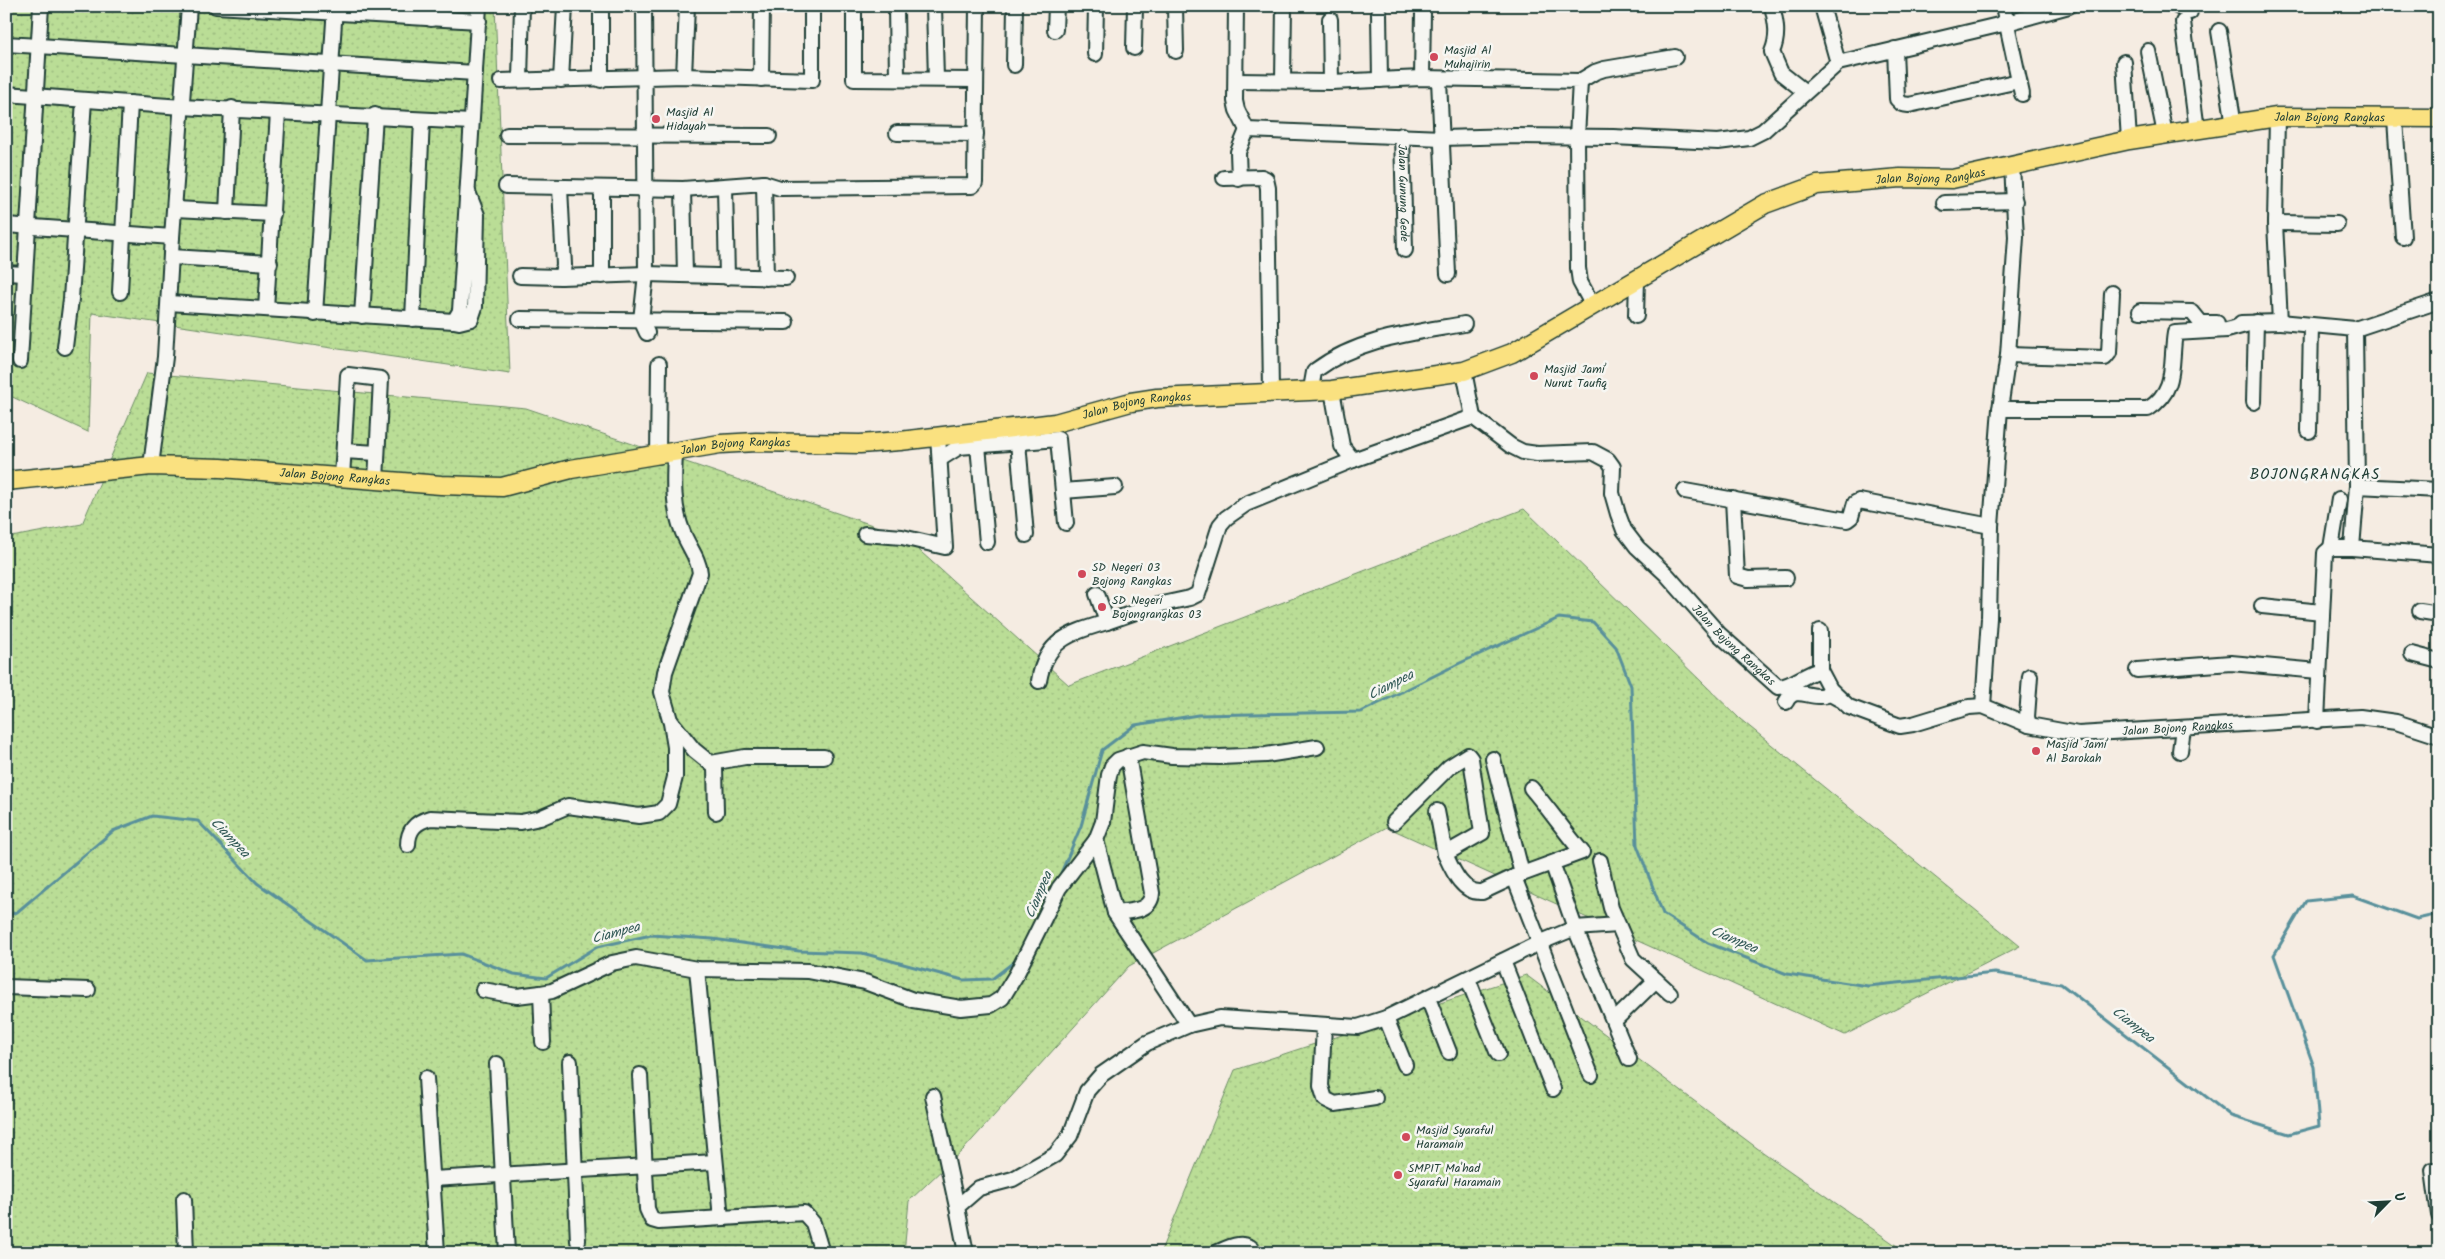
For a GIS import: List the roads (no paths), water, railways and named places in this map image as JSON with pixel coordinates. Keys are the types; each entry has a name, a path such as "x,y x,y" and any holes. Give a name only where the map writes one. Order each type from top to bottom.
{"main road":[{"name":"Jalan Bojong Rangkas","path":"6,481 151,466 229,468 462,487 502,487 571,469 720,444 756,442 860,444 1055,423 1108,408 1157,398 1312,389 1332,390 1464,371 1512,353 1765,204 1801,189 1837,182 1900,178 1952,179 2129,140 2277,117 2439,118"}],"street":[{"path":"20,361 41,6"},
{"path":"151,466 166,358 172,237 176,209 189,6"},
{"path":"216,6 431,13 479,21"},
{"path":"169,303 315,314 454,321 460,311 479,6"},
{"path":"520,79 522,6"},
{"path":"561,80 565,6"},
{"path":"601,6 601,80"},
{"path":"644,6 643,78 646,274 644,327"},
{"path":"684,76 687,6"},
{"path":"761,79 762,6"},
{"path":"501,81 520,79 601,80 684,76 812,80 812,6"},
{"path":"854,6 854,78 976,80"},
{"path":"896,6 897,79"},
{"path":"934,6 936,79"},
{"path":"506,186 683,190 764,183 780,188 967,188 975,183 977,6"},
{"path":"1014,66 1015,6"},
{"path":"1056,6 1056,30"},
{"path":"1095,54 1096,6"},
{"path":"1134,48 1136,6"},
{"path":"1175,6 1176,51"},
{"path":"1236,6 1237,110 1247,130 1238,152 1239,179"},
{"path":"1284,6 1284,80"},
{"path":"1772,6 1777,26 1772,52 1781,72 1804,91"},
{"path":"1822,6 1838,63"},
{"path":"1895,50 1897,99 1902,104 1909,105 2021,88 2003,6"},
{"path":"1247,130 1442,138 1515,136 1735,141 1749,138 1763,131 1804,91 1838,63 2007,23 2069,6"},
{"path":"2177,6 2187,17 2197,130"},
{"path":"315,314 330,62 335,9"},
{"path":"1422,78 1423,12"},
{"path":"1379,13 1380,80"},
{"path":"1330,19 1331,82"},
{"path":"2219,31 2234,125"},
{"path":"6,44 475,72"},
{"path":"2148,51 2165,134"},
{"path":"1236,81 1284,80 1331,82 1422,78 1439,80 1580,81 1594,72 1604,69 1675,56"},
{"path":"2124,62 2129,140"},
{"path":"1439,80 1448,274"},
{"path":"1580,81 1577,137 1578,268 1580,282 1593,306"},
{"path":"6,94 182,107 375,115 422,120 471,122"},
{"path":"65,347 71,299 84,100"},
{"path":"120,292 130,103"},
{"path":"227,212 232,108"},
{"path":"266,309 278,112"},
{"path":"362,316 375,115"},
{"path":"2277,117 2275,223 2280,322"},
{"path":"2395,119 2403,237"},
{"path":"413,319 422,120"},
{"path":"897,133 976,134"},
{"path":"507,135 769,136"},
{"name":"Jalan Gunung Gede","path":"1402,135 1405,250"},
{"path":"1820,632 1820,670 1830,689 1849,707 1900,726 1913,724 1966,707 1983,706 1989,618 1991,526 2000,409 2008,354 2016,237 2012,166"},
{"path":"1224,178 1262,177 1266,179 1268,188 1271,391"},
{"path":"764,183 766,278"},
{"path":"724,187 727,277"},
{"path":"560,188 564,264 561,277"},
{"path":"602,188 602,276"},
{"path":"683,190 685,275"},
{"path":"1944,203 2015,201"},
{"path":"176,209 273,214"},
{"path":"2275,223 2338,224"},
{"path":"6,225 124,232 172,237"},
{"path":"172,257 270,263"},
{"path":"6,273 24,274"},
{"path":"520,276 561,277 646,274 786,278"},
{"path":"1636,316 1637,279"},
{"path":"2008,354 2105,358 2109,353 2112,293"},
{"path":"2140,311 2192,312 2201,323 2280,322 2355,328 2439,301"},
{"path":"520,319 644,327 786,322"},
{"path":"2000,409 2148,409 2164,394 2173,373 2176,332 2227,330 2252,323"},
{"path":"2252,323 2254,402"},
{"path":"1312,389 1314,372 1316,370 1358,347 1387,338 1464,324"},
{"path":"2309,431 2311,324"},
{"path":"2352,548 2357,486 2355,328"},
{"path":"408,845 410,829 419,821 430,818 521,822 540,818 568,806 639,816 659,813 668,804 675,777 675,747 670,720 663,702 662,683 700,573 697,561 686,541 678,517 674,484 667,454 659,364"},
{"path":"1039,680 1048,652 1057,642 1079,630 1153,606 1190,598 1198,594 1217,531 1226,518 1246,504 1353,460 1473,417 1464,371"},
{"path":"342,478 348,375 381,379 376,481"},
{"path":"1332,390 1342,446 1353,460"},
{"name":"Jalan Bojong Rangkas","path":"1473,417 1500,439 1522,452 1537,454 1593,452 1601,454 1612,467 1612,494 1624,530 1636,547 1667,575 1719,634 1778,686 1785,686 1809,673 1820,670"},
{"path":"864,534 902,537 945,547 938,436"},
{"path":"940,459 959,448 1058,439 1066,523"},
{"path":"1018,442 1026,534"},
{"path":"978,446 987,542"},
{"path":"344,451 377,453"},
{"path":"2357,486 2439,490"},
{"path":"1063,491 1115,487"},
{"path":"1686,491 1847,520 1851,517 1855,503 1859,501 1991,526"},
{"path":"1733,499 1737,576 1748,579 1786,578"},
{"path":"2317,721 2318,671 2326,553 2331,548 2339,500"},
{"path":"2331,548 2439,555"},
{"path":"1098,594 1107,622"},
{"path":"2262,606 2322,612"},
{"path":"2420,611 2439,614"},
{"path":"2412,654 2439,661"},
{"path":"2136,670 2231,662 2318,671"},
{"path":"2028,725 2030,676"},
{"path":"1786,702 1788,697 1804,693 1818,698 1830,694 1840,699"},
{"name":"Jalan Bojong Rangkas","path":"1983,706 2028,725 2078,734 2360,717 2396,722 2439,736"},
{"path":"670,720 694,750 711,763 717,772 716,812"},
{"path":"2180,751 2183,728"},
{"path":"483,990 517,996 552,991 622,960 643,959 696,969 808,971 865,982 913,1000 961,1008 991,1005 1002,998 1016,975 1059,888 1096,840 1103,822 1109,775 1112,766 1118,760 1144,752 1172,756 1220,757 1266,755 1316,747"},
{"path":"1394,822 1449,767 1468,755 1471,759 1482,833 1444,854"},
{"path":"711,763 745,756 824,757"},
{"path":"1115,913 1144,908 1152,897 1128,756"},
{"path":"1493,759 1518,875 1539,943 1591,1075"},
{"path":"1437,811 1444,854 1458,878 1467,888 1477,893 1518,875 1582,852 1531,788"},
{"path":"1096,840 1115,913 1189,1025"},
{"path":"1600,861 1611,908 1633,958 1670,993"},
{"path":"1555,871 1575,928 1629,1059"},
{"path":"957,1208 980,1188 1013,1179 1055,1155 1070,1136 1087,1091 1097,1078 1147,1043 1189,1025 1220,1018 1263,1019 1324,1026 1358,1027 1386,1018 1539,943 1575,928 1618,925"},
{"path":"1503,961 1554,1089"},
{"path":"696,969 721,1218"},
{"path":"1468,979 1498,1054"},
{"path":"1614,1021 1656,980"},
{"path":"6,988 88,990"},
{"path":"541,993 543,1042"},
{"path":"1428,998 1449,1052"},
{"path":"1386,1018 1405,1065"},
{"path":"1324,1026 1321,1086 1324,1099 1332,1104 1375,1098"},
{"path":"570,1062 578,1241"},
{"path":"497,1064 501,1175 507,1253"},
{"path":"640,1075 643,1165 647,1210 652,1220 659,1222 804,1213 813,1223 822,1253"},
{"path":"426,1078 437,1253"},
{"path":"933,1096 966,1253"},
{"path":"433,1179 715,1162"},
{"path":"2438,1215 2433,1170 2439,1170"},
{"path":"184,1199 186,1253"},
{"path":"1216,1253 1240,1244 1247,1245 1256,1253"}],"waterway":[{"name":"Ciampea","path":"1058,880 1081,826 1102,750 1135,725 1198,715 1361,712 1460,663 1559,618 1593,622 1616,647 1631,686 1637,845 1663,914 1708,943 1787,974 1868,986 1995,973 2061,984 2231,1116 2289,1134 2319,1126 2314,1067 2274,955 2306,901 2353,896 2417,919 2439,914"},
{"name":"Ciampea","path":"6,916 17,912 113,831 152,816 198,821 257,883 367,960 461,954 514,974 546,978 597,947 651,935 713,939 799,951 862,953 963,980 992,979 1019,958"}],"place":[{"name":"Masjid Al Muhajirin","path":"1434,57"},
{"name":"Masjid Al Hidayah","path":"656,119"},
{"name":"Masjid Jami' Nurut Taufiq","path":"1534,376"},
{"name":"SD Negeri 03 Bojong Rangkas","path":"1082,574"},
{"name":"SD Negeri Bojongrangkas 03","path":"1102,607"},
{"name":"Masjid Jami' Al Barokah","path":"2036,751"},
{"name":"Masjid Syaraful Haramain","path":"1406,1137"},
{"name":"SMPIT Ma'had Syaraful Haramain","path":"1398,1175"}],"district":[{"name":"BOJONGRANGKAS","path":"2315,475"}]}
